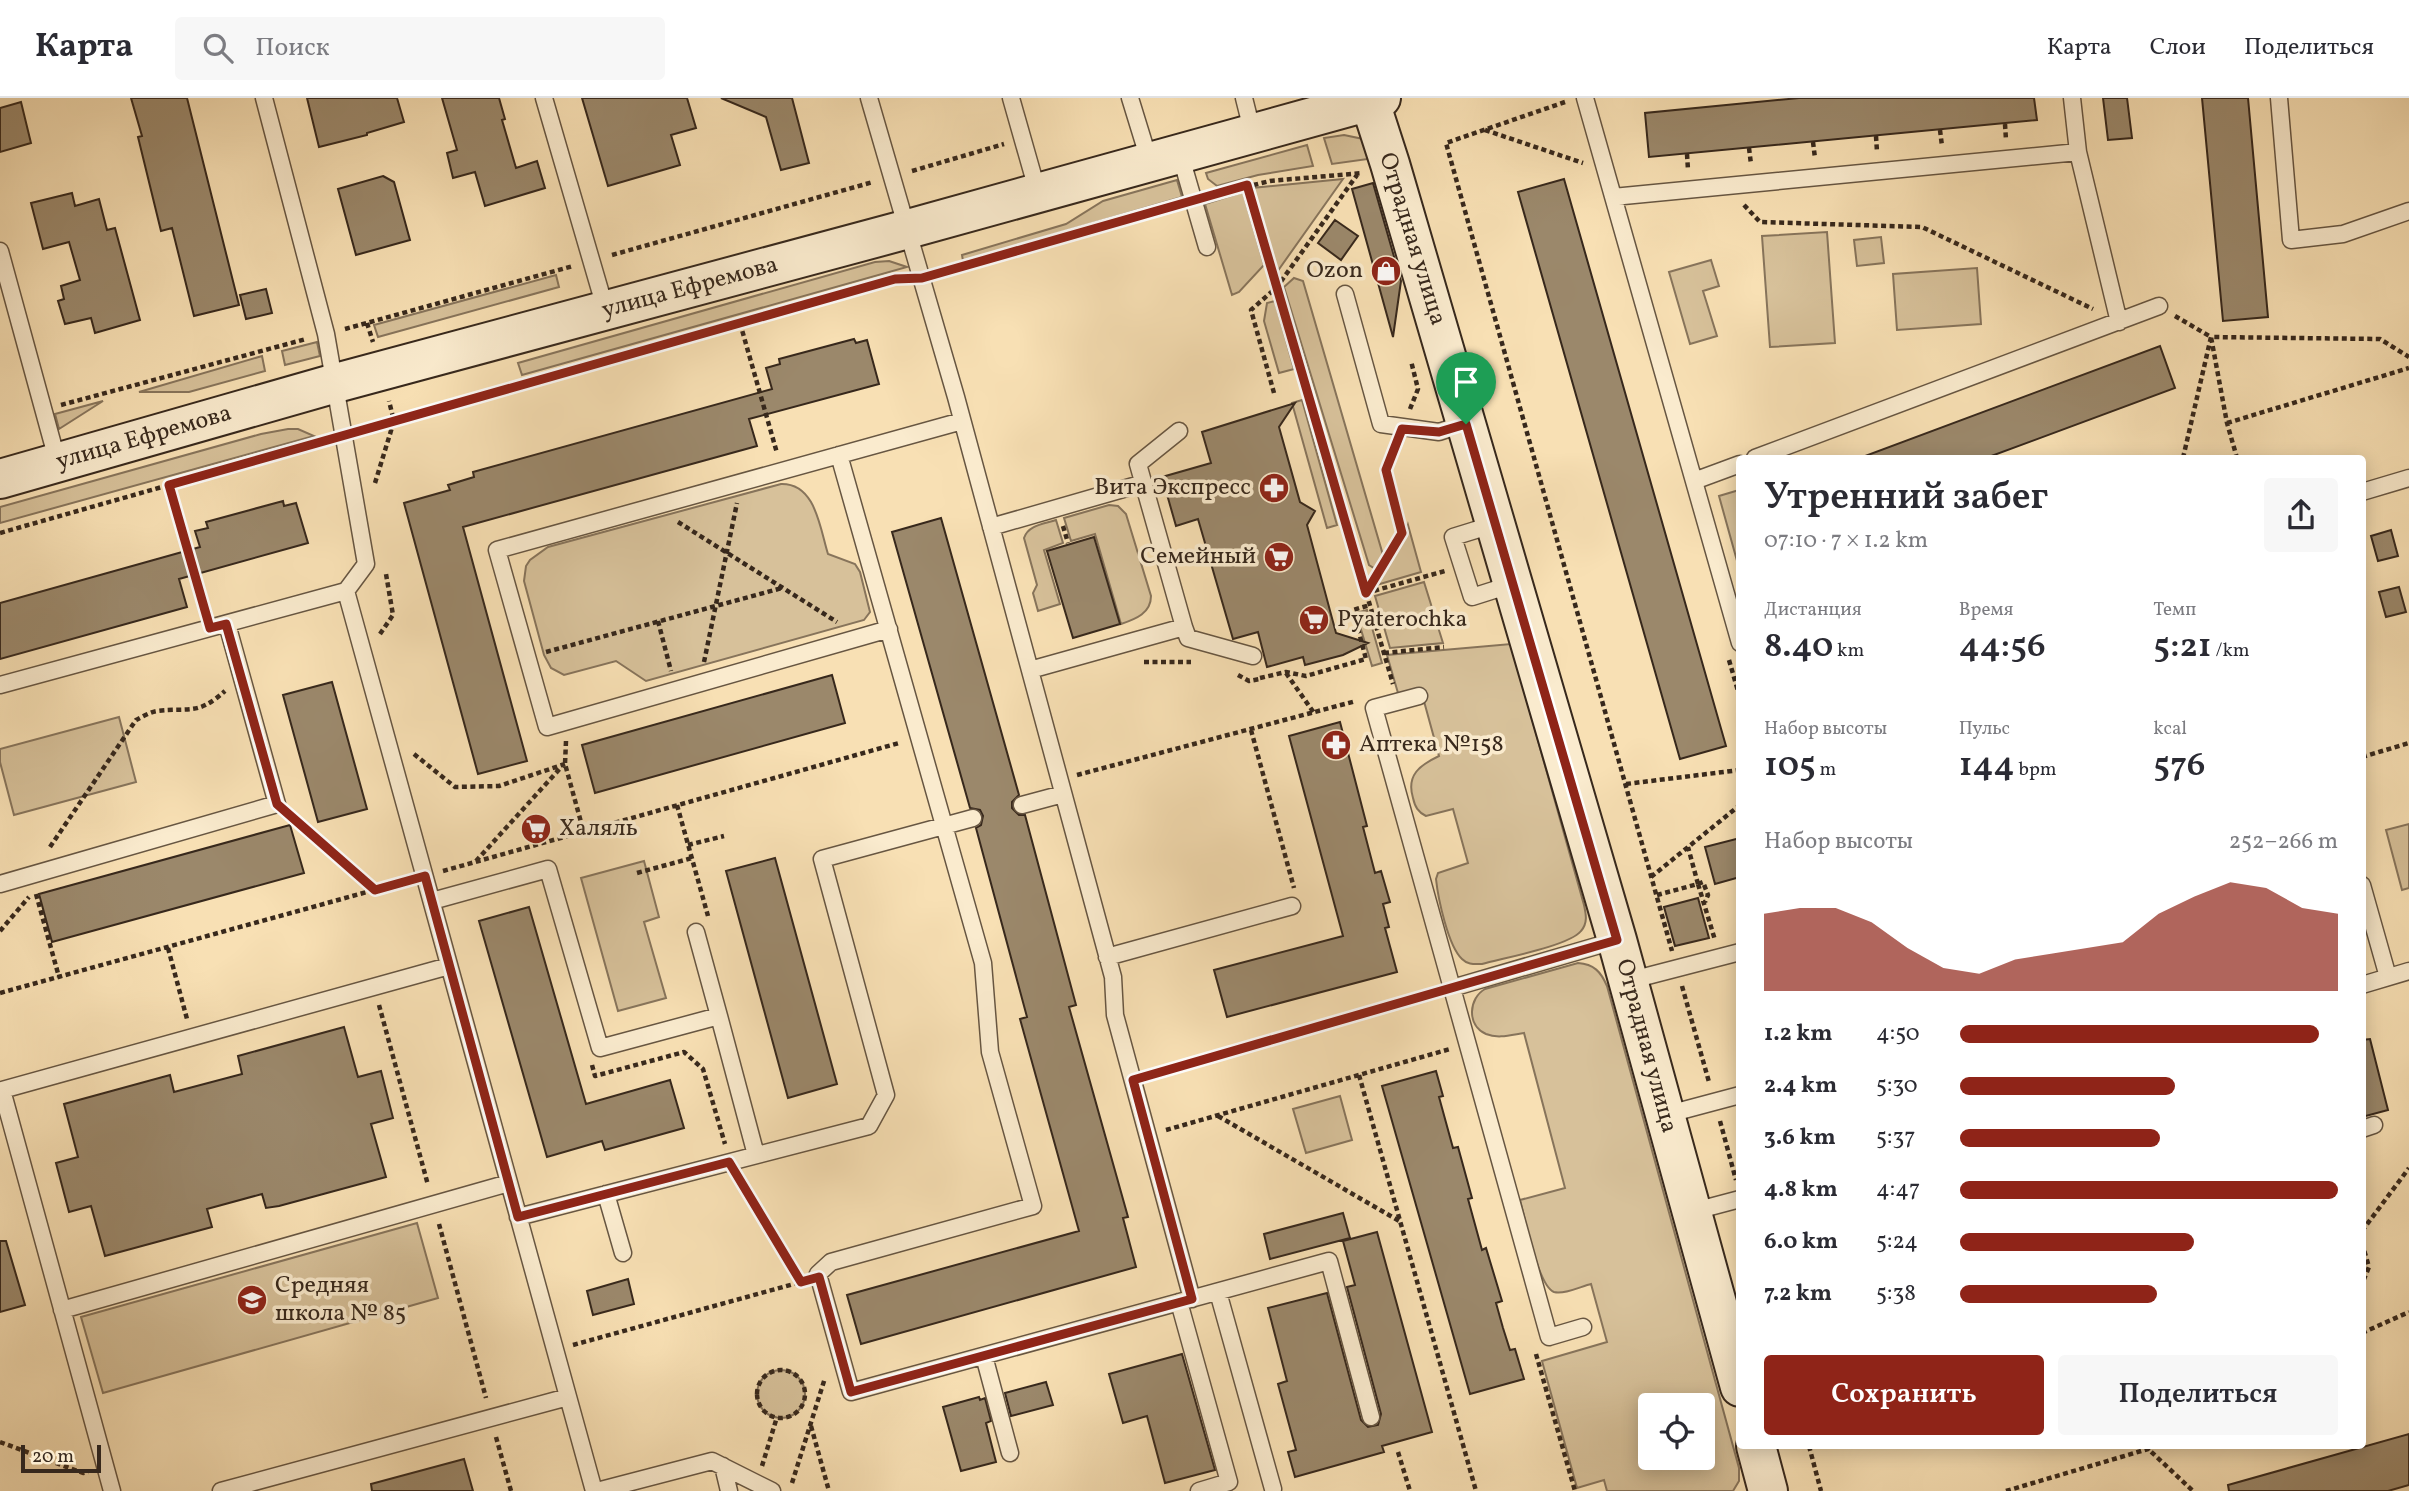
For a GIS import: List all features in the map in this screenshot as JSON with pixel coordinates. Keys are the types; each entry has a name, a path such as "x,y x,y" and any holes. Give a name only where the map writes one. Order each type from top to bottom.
{"street":[{"name":"улица Ефремова","path":"0,479 336,383 1375,100"},
{"name":"Отрадная улица","path":"1375,100 1390,164 1617,940 1691,1212 1722,1301 1736,1368"},
{"path":"1757,1449 1768,1491"}],"lane":[{"path":"0,685 346,592 366,564 326,334 264,98"},
{"path":"544,98 606,311"},
{"path":"869,98 962,422 1113,977 1115,1015 1148,1135 1229,1482 1199,1491"},
{"path":"1011,98 1038,193"},
{"path":"1130,98 1165,159 1193,200 1207,247"},
{"path":"1244,98 1253,134"},
{"path":"1585,98 1736,629"},
{"path":"2072,98 2078,152 2119,321"},
{"path":"2279,98 2291,240 2343,234 2409,211"},
{"path":"1613,197 2078,152"},
{"path":"0,251 58,463"},
{"path":"1345,294 1381,424 1439,432 1466,424"},
{"path":"1763,455 2159,306"},
{"path":"889,629 547,727 497,550 962,422"},
{"path":"1179,431 1138,464 1184,627 1188,638 1253,656"},
{"path":"839,456 983,963 990,1052 1033,1206 831,1262 818,1274 851,1392 1329,1261 1371,1417"},
{"path":"1694,481 1736,465"},
{"path":"2366,491 2409,478"},
{"path":"991,527 1144,484"},
{"path":"1495,524 1453,537 1472,597 1513,584"},
{"path":"346,592 596,1491 712,1461 765,1487"},
{"path":"0,884 277,804 226,624"},
{"path":"1030,670 1184,627"},
{"path":"1419,696 1374,708 1549,1337 1583,1327"},
{"path":"1022,805 1061,787"},
{"path":"518,1217 869,1126 886,1095 822,859 973,818"},
{"path":"432,901 548,869 600,1048 719,1016"},
{"path":"1107,957 1293,898"},
{"path":"2366,899 2388,977"},
{"path":"696,932 756,1155"},
{"path":"1452,988 1617,940"},
{"path":"1628,981 1736,953"},
{"path":"111,1491 2,1090 449,966"},
{"path":"2366,984 2409,971"},
{"path":"1665,1115 1736,1096"},
{"path":"62,1310 509,1183"},
{"path":"606,1194 623,1253"},
{"path":"1691,1212 1736,1200"},
{"path":"1218,1292 1272,1489"},
{"path":"984,1356 1010,1453"},
{"path":"221,1491 568,1397"},
{"path":"723,1466 729,1491"}],"path":[{"path":"1568,100 1446,143 1736,1177"},
{"path":"1485,130 1587,165"},
{"path":"43,410 591,261 1023,139"},
{"path":"0,533 895,279 922,278 1247,185 1357,174 1277,287 1251,310 1274,393"},
{"path":"1247,185 1398,702"},
{"path":"1726,186 1760,222 1922,227 2119,321"},
{"path":"2159,306 2210,338 2380,339 2409,357"},
{"path":"740,323 782,471"},
{"path":"2210,338 2236,455"},
{"path":"2184,455 2210,338"},
{"path":"2227,423 2409,368"},
{"path":"1366,593 1402,533 1386,470 1418,389"},
{"path":"371,495 394,421"},
{"path":"699,684 741,482"},
{"path":"169,485 210,628"},
{"path":"654,507 861,637"},
{"path":"376,641 393,615 383,561"},
{"path":"1366,593 1462,566"},
{"path":"527,657 782,588"},
{"path":"1228,669 1249,681 1286,672 1306,676 1366,659 1353,611 1370,605"},
{"path":"658,621 676,690"},
{"path":"1384,653 1444,647"},
{"path":"1253,656 1260,679"},
{"path":"1140,662 1204,662"},
{"path":"1286,672 1314,713"},
{"path":"31,875 136,720 154,711 191,711 211,705 242,677"},
{"path":"1061,787 1359,701"},
{"path":"566,722 565,764 584,832"},
{"path":"1251,730 1293,898"},
{"path":"0,993 919,737"},
{"path":"2366,756 2409,743"},
{"path":"405,747 455,787 499,786 565,764"},
{"path":"474,863 565,764"},
{"path":"1625,784 1736,770"},
{"path":"277,804 375,890"},
{"path":"1651,877 1736,808"},
{"path":"688,845 724,836"},
{"path":"1688,847 1698,884"},
{"path":"637,873 692,858"},
{"path":"1657,895 1703,882 1708,895 1705,902 1720,957"},
{"path":"0,931 35,890 59,978"},
{"path":"168,948 192,1037"},
{"path":"374,987 511,1491"},
{"path":"1133,1080 1452,988"},
{"path":"1148,1135 1468,1044"},
{"path":"1359,1075 1476,1491"},
{"path":"1217,1116 1401,1223"},
{"path":"729,1162 801,1282"},
{"path":"2366,1226 2409,1168"},
{"path":"2366,1256 2369,1267 2366,1274"},
{"path":"555,1350 819,1277"},
{"path":"2366,1331 2409,1312"},
{"path":"786,1371 802,1382 805,1396 800,1410 793,1415 777,1418 762,1408 758,1392 766,1376 772,1372 786,1371"},
{"path":"765,1487 777,1418"},
{"path":"790,1491 811,1426 829,1491"},
{"path":"0,1442 83,1473 105,1468"},
{"path":"1810,1449 1821,1491"},
{"path":"2006,1491 2142,1449"},
{"path":"2150,1449 2193,1491"},
{"path":"1398,1452 1410,1491"}],"shaded area":[{"path":"1344,135 1363,139 1375,158 1332,164 1324,138"},
{"path":"1307,145 1313,166 1258,175 1217,186 1208,179 1206,173"},
{"path":"1343,179 1277,272 1252,188"},
{"path":"1177,180 1182,197 963,261 962,255 1066,224 1103,201"},
{"path":"1243,192 1264,265 1239,292 1232,295 1205,204"},
{"path":"1827,232 1835,343 1770,347 1762,236"},
{"path":"1881,237 1884,263 1857,266 1854,240"},
{"path":"1711,260 1719,286 1703,291 1717,336 1690,344 1669,272"},
{"path":"889,261 907,267 522,375 518,363 875,262"},
{"path":"1977,268 1981,324 1897,330 1893,274"},
{"path":"556,275 559,287 378,337 374,325"},
{"path":"1294,278 1303,281 1383,555 1383,564 1377,570 1369,565 1284,287"},
{"path":"1275,301 1294,369 1279,373 1264,321 1267,303"},
{"path":"317,342 320,356 285,365 282,351"},
{"path":"262,356 265,371 189,392 139,392"},
{"path":"1302,400 1337,525 1327,528 1292,403"},
{"path":"103,401 59,429 55,414"},
{"path":"298,429 314,436 0,523 0,507 261,434"},
{"path":"781,484 793,486 809,499 815,509 828,554 855,564 860,572 870,612 864,620 646,681 616,661 564,675 551,668 544,655 524,581 526,566 530,560 548,547"},
{"path":"1736,491 1736,557 1719,496"},
{"path":"1109,505 1118,506 1126,514 1151,596 1145,611 1121,624 1095,534 1071,541 1064,518"},
{"path":"1056,520 1063,543 1044,550 1060,604 1038,611 1033,593 1037,585 1024,538 1029,530"},
{"path":"1408,525 1421,572 1373,586 1405,537"},
{"path":"1424,582 1443,643 1390,648 1375,596"},
{"path":"1367,610 1382,663 1372,666 1356,613"},
{"path":"1511,644 1584,905 1586,922 1581,931 1563,942 1482,964 1471,964 1462,959 1452,944 1441,909 1436,879 1438,873 1468,863 1453,809 1426,816 1416,807 1411,790 1416,772 1439,756 1422,694 1400,700 1387,655"},
{"path":"119,717 136,782 14,815 0,762 0,749"},
{"path":"2409,824 2409,888 2402,890 2386,830"},
{"path":"644,861 659,917 644,922 666,998 618,1011 581,878"},
{"path":"1578,963 1593,967 1605,981 1739,1468 1739,1481 1733,1491 1607,1491 1604,1480 1577,1488 1542,1361 1607,1342 1591,1284 1554,1292 1548,1287 1538,1265 1520,1200 1565,1188 1524,1033 1495,1036 1480,1030 1475,1024 1472,1012 1480,993 1485,989"},
{"path":"1340,1096 1352,1140 1306,1153 1293,1109"},
{"path":"417,1223 438,1298 103,1393 81,1317"},
{"path":"781,1370 798,1377 805,1394 798,1411 781,1418 764,1411 757,1394 764,1377"}],"building":[{"path":"131,98 187,98 239,305 194,316 172,228 161,231 138,137 142,136"},
{"path":"307,98 397,98 404,122 319,147"},
{"path":"442,98 499,98 505,119 502,120 516,168 537,161 545,188 485,206 475,172 453,178 447,153 457,150"},
{"path":"582,98 687,98 696,128 671,135 680,165 608,186"},
{"path":"721,98 792,98 809,163 781,170 766,117"},
{"path":"1799,98 2034,98 2037,120 1649,157 1645,113"},
{"path":"2103,98 2127,98 2132,138 2108,140"},
{"path":"2202,98 2248,98 2268,317 2223,321"},
{"path":"21,102 31,143 0,152 0,108"},
{"path":"383,176 394,182 410,240 356,255 338,189"},
{"path":"1564,179 1726,746 1680,759 1518,192"},
{"path":"1373,183 1401,281 1393,337 1352,189"},
{"path":"72,193 75,206 99,199 107,230 115,228 140,320 95,333 91,318 65,324 58,301 64,299 61,286 80,280 69,242 43,249 31,203"},
{"path":"1335,220 1358,236 1341,260 1318,243"},
{"path":"266,289 272,313 246,319 240,295"},
{"path":"854,339 856,343 867,340 879,384 749,419 757,446 463,527 527,761 478,774 404,503 450,490 448,485 474,477 473,472 772,389 766,368 780,364 779,359"},
{"path":"2160,346 2175,388 1994,455 1868,455"},
{"path":"1295,403 1279,427 1300,502 1315,511 1307,525 1336,633 1368,643 1343,655 1305,665 1303,657 1267,667 1258,632 1233,639 1198,519 1176,526 1162,477 1211,463 1202,432"},
{"path":"283,501 284,506 296,503 308,543 179,579 187,607 0,659 0,603 200,547 195,531 208,528 206,522"},
{"path":"941,518 1019,795 1012,802 1012,808 1019,815 1025,815 1076,1005 1069,1007 1128,1217 1123,1218 1136,1267 861,1344 847,1295 1079,1231 1020,1019 1027,1017 976,828 981,825 983,816 980,810 970,808 892,532"},
{"path":"2391,530 2398,556 2378,561 2371,536"},
{"path":"1094,537 1120,624 1073,638 1047,551"},
{"path":"2399,587 2406,612 2386,617 2379,592"},
{"path":"832,675 845,723 595,793 582,745"},
{"path":"332,682 367,809 318,822 283,695"},
{"path":"1340,722 1367,826 1363,827 1375,873 1381,871 1390,902 1383,904 1389,927 1385,928 1397,972 1227,1017 1214,970 1343,936 1289,736"},
{"path":"290,825 304,873 52,942 39,894"},
{"path":"1736,839 1736,878 1715,884 1705,847"},
{"path":"775,858 837,1084 788,1098 726,871"},
{"path":"1698,898 1709,938 1675,946 1664,907"},
{"path":"529,907 586,1104 670,1080 684,1128 605,1150 602,1141 547,1157 479,921"},
{"path":"344,1027 358,1077 381,1071 393,1118 371,1124 386,1177 279,1206 266,1208 262,1194 207,1209 212,1227 105,1256 91,1206 69,1212 56,1163 78,1157 64,1104 170,1075 174,1092 242,1074 238,1056"},
{"path":"2370,1039 2388,1110 2366,1116 2366,1040"},
{"path":"1436,1071 1443,1096 1439,1097 1453,1148 1458,1147 1482,1250 1486,1248 1502,1301 1496,1303 1503,1328 1510,1350 1515,1349 1524,1379 1470,1394 1382,1086"},
{"path":"1343,1213 1350,1238 1270,1259 1264,1234"},
{"path":"1377,1232 1432,1432 1382,1446 1384,1452 1295,1477 1288,1452 1296,1450 1278,1384 1287,1381 1268,1308 1327,1293 1361,1420 1368,1427 1378,1425 1381,1414 1347,1287 1355,1285 1343,1241"},
{"path":"0,1241 6,1241 25,1305 0,1312"},
{"path":"628,1279 634,1304 593,1315 587,1291"},
{"path":"1182,1354 1215,1470 1165,1483 1147,1416 1123,1423 1109,1374"},
{"path":"1046,1382 1053,1405 1011,1416 1005,1393"},
{"path":"979,1397 980,1400 985,1398 991,1421 986,1423 996,1462 961,1471 943,1407"},
{"path":"2409,1434 2409,1485 2388,1491 2229,1491 2228,1485 2356,1449 2366,1449 2366,1446"},
{"path":"464,1459 473,1491 372,1491 371,1484"}],"place":[{"name":"Ozon","path":"1386,271"},
{"name":"Вита Экспресс","path":"1274,488"},
{"name":"Семейный","path":"1279,557"},
{"name":"Pyaterochka","path":"1314,620"},
{"name":"Аптека №158","path":"1336,745"},
{"name":"Халяль","path":"536,829"},
{"name":"Средняя школа № 85","path":"252,1300"}],"route":[{"path":"1247,185 1366,593 1402,533 1386,470 1402,429 1439,432 1466,424 1617,940 1133,1080 1192,1299 851,1392 819,1277 801,1282 729,1162 518,1217 425,876 375,890 277,804 226,624 210,628 169,485 895,279 922,278 1247,185"}]}
